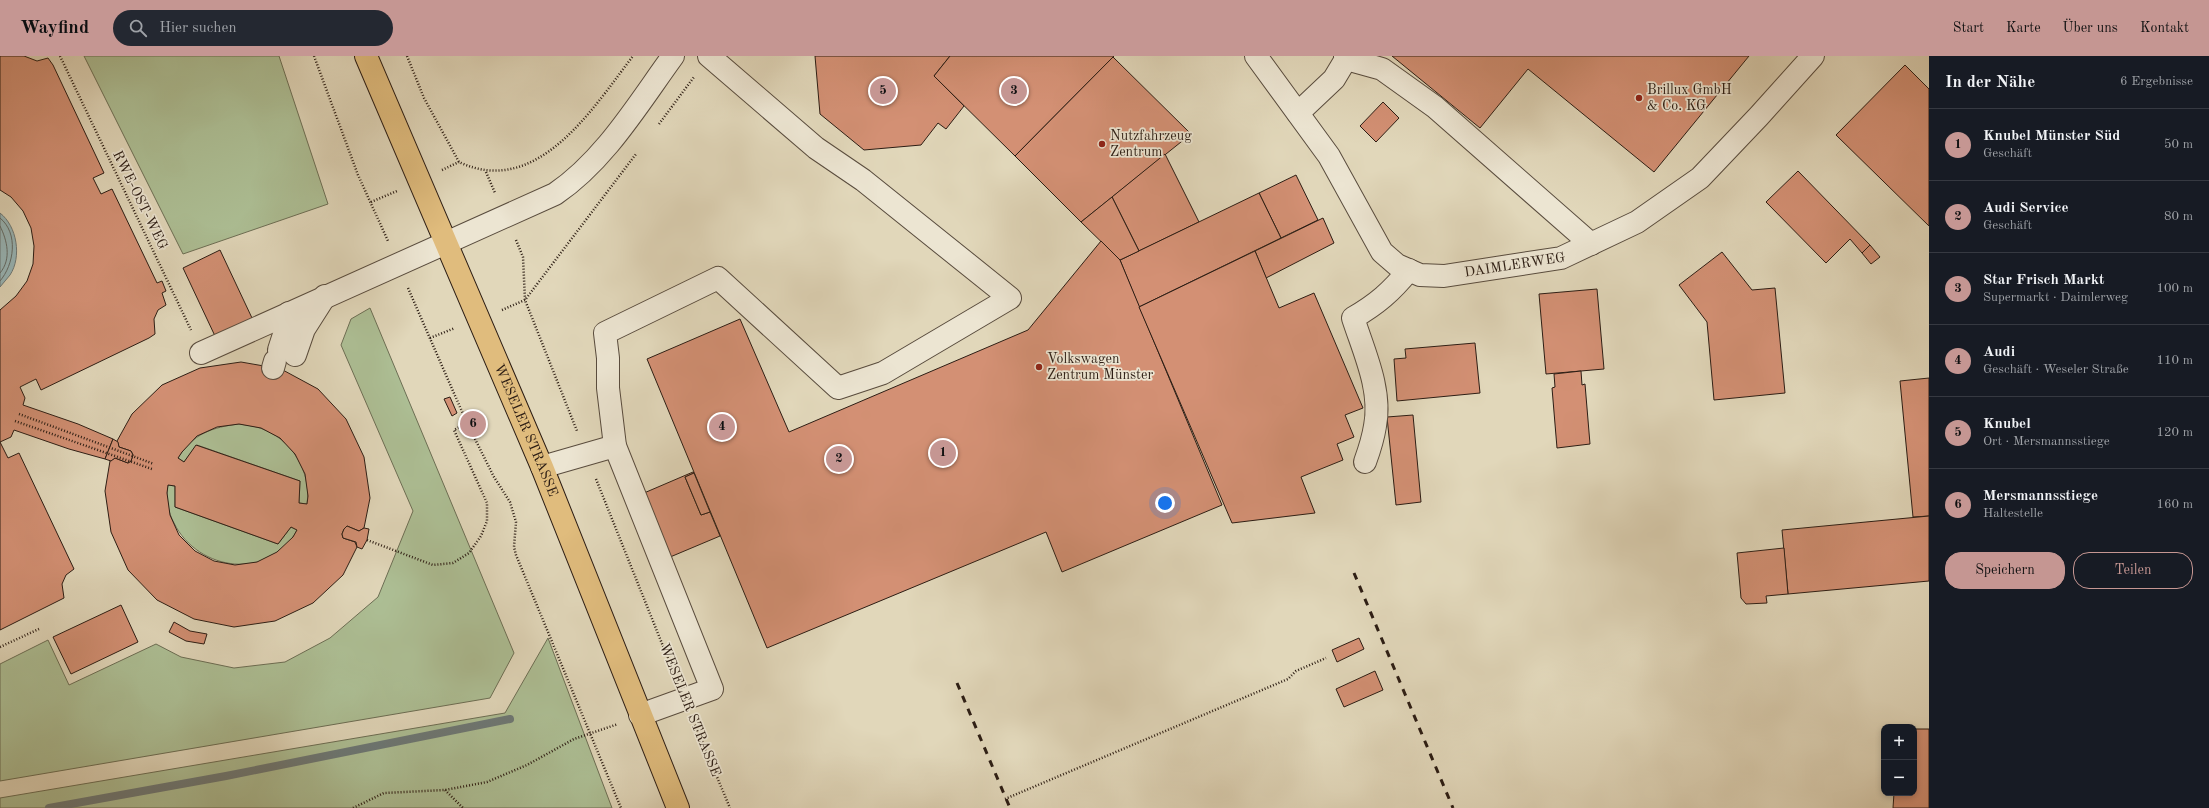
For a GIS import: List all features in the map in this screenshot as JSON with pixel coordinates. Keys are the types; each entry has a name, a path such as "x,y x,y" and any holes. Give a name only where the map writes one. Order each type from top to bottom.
{"main road":[{"name":"WESELER STRASSE","path":"366,56 444,242 542,467 678,808"}],"street":[{"path":"202,353 444,242 555,194 571,183 602,151 674,56"},
{"path":"640,715 712,689 615,446 608,388 606,333 718,278 838,388 883,373 1010,298 863,180 816,148 710,56"},
{"name":"DAIMLERWEG","path":"1256,56 1329,156 1382,252 1397,265 1420,275 1444,276 1496,270 1561,258 1637,222 1700,178 1760,116 1813,56"},
{"path":"1298,113 1334,79 1345,57 1382,69 1435,107 1591,244"},
{"path":"1365,462 1375,426 1376,402 1372,374 1353,318 1377,304 1392,291 1409,270"},
{"path":"289,313 290,316 283,362 326,296"},
{"path":"542,467 586,453 615,446"}],"path":[{"name":"RWE-OST-WEG","path":"60,56 202,353"},
{"path":"314,56 358,175 371,202"},
{"path":"407,56 424,98 459,162 486,172 515,168 552,151 582,122 633,56"},
{"path":"658,125 710,56"},
{"name":"WESELER STRASSE","path":"639,150 525,300 684,699 730,808"},
{"path":"408,287 467,423 494,477 510,502 516,522 514,547 516,555 592,733 621,808"},
{"path":"18,414 154,464"},
{"path":"15,421 152,469"},
{"path":"367,540 433,565 453,563 469,554 481,536 487,521 487,503 454,430 467,423"},
{"path":"0,647 40,629"},
{"path":"1005,799 1288,679 1296,671 1326,658"},
{"path":"353,808 384,793 445,790 487,782 527,765 574,739 592,733"},
{"path":"445,790 463,808"}],"green space":[{"path":"84,56 279,56 328,204 183,254"},
{"path":"370,308 514,653 490,698 0,781 0,664 48,640 69,685 156,644 181,657 234,668 285,662 330,638 378,597 413,511 341,345 351,319"},
{"path":"239,424 258,427 271,433 290,448 297,458 306,480 308,492 307,504 299,503 300,481 197,445 184,462 178,458 190,443 204,433 220,427"},
{"path":"168,485 175,486 175,507 278,544 291,527 297,530 285,546 270,557 253,563 235,564 217,560 200,552 185,539 174,523 168,505"},
{"path":"548,638 612,808 0,808 0,798 505,713"}],"water":[{"path":"0,213 6,219 14,234 17,251 14,268 0,287"}],"building":[{"path":"0,56 24,56 37,61 48,58 53,65 104,173 93,178 101,194 112,189 157,283 162,281 166,291 162,293 166,305 158,310 154,319 155,334 149,338 41,390 36,379 20,387 25,398 23,405 78,424 113,439 105,459 69,449 14,430 11,437 0,442 0,310 16,296 27,281 33,264 34,246 31,228 23,211 11,197 0,190"},
{"path":"815,56 950,56 934,76 964,106 946,129 938,123 921,145 864,150 820,114"},
{"path":"950,56 1114,56 1015,156 934,76"},
{"name":"Brillux GmbH & Co. KG","path":"1392,56 1749,56 1654,172 1528,69 1480,128"},
{"name":"Nutzfahrzeug Zentrum","path":"1113,57 1191,134 1081,222 1015,156"},
{"path":"1905,65 1929,89 1929,226 1836,135"},
{"path":"1383,102 1399,118 1376,142 1360,126"},
{"path":"1165,154 1199,222 1139,251 1112,197"},
{"path":"1798,171 1870,245 1862,253 1850,239 1826,263 1766,202"},
{"path":"1296,175 1318,220 1281,238 1259,193"},
{"path":"1259,193 1281,238 1139,307 1120,260"},
{"path":"1112,197 1139,251 1120,260 1081,222"},
{"path":"1323,218 1334,243 1266,278 1255,251"},
{"path":"1101,241 1120,260 1222,505 1062,572 1046,532 767,648 647,359 740,319 789,432 1028,330"},
{"path":"1870,245 1880,257 1871,264 1862,253"},
{"path":"220,250 252,318 215,336 183,268"},
{"path":"1255,251 1279,308 1314,293 1363,408 1345,415 1354,437 1337,444 1343,460 1301,477 1315,513 1232,523 1139,307"},
{"path":"1722,252 1752,290 1775,288 1785,393 1714,400 1707,322 1679,285"},
{"path":"1597,289 1604,369 1546,374 1539,294"},
{"path":"1475,343 1480,393 1397,401 1394,359 1406,358 1405,349"},
{"path":"241,362 281,369 318,389 346,419 364,457 370,498 364,528 359,531 347,526 342,534 343,538 355,542 357,547 343,575 313,603 275,621 234,627 194,619 157,600 128,570 111,532 105,491 110,461 115,458 128,463 131,461 133,455 131,451 119,447 117,441 132,414 162,385 200,368","holes":["239,424 261,428 280,438 295,454 305,474 308,496 307,504 299,503 300,481 196,445 184,462 178,458 197,436 217,427","168,485 175,486 175,507 278,544 291,527 297,530 293,537 277,552 257,562 235,565 214,561 195,551 179,535 170,515 167,493"]},
{"path":"1581,371 1582,385 1585,384 1590,444 1557,448 1552,388 1555,387 1554,374"},
{"path":"1929,378 1929,516 1913,517 1900,381"},
{"path":"450,397 457,413 452,416 444,399"},
{"path":"1413,415 1421,502 1396,505 1387,417"},
{"path":"113,439 118,442 119,447 131,451 133,455 131,461 128,463 115,458 111,461 105,459"},
{"path":"0,442 8,458 19,453 74,569 66,575 62,584 64,598 0,630"},
{"path":"693,472 694,473 685,477 701,515 710,512 720,536 663,560 637,496"},
{"path":"694,473 710,512 701,515 685,477"},
{"path":"1929,516 1929,581 1788,594 1782,530"},
{"path":"347,526 359,531 364,528 369,529 367,540 362,549 357,547 356,542 343,538 342,534"},
{"path":"1784,548 1788,594 1766,596 1767,603 1746,604 1741,598 1737,553"},
{"path":"121,605 138,642 71,674 53,637"},
{"path":"174,622 190,631 207,634 204,644 186,641 169,632"},
{"path":"1359,638 1364,649 1337,662 1332,650"},
{"path":"1375,671 1383,690 1344,707 1336,689"},
{"path":"1917,729 1929,729 1929,808 1893,808 1894,796 1917,796"}],"waterway":[{"path":"49,808 226,776 510,719"}],"railway":[{"path":"1354,573 1453,808"},
{"path":"957,683 1010,808"}],"place":[{"name":"Knubel","path":"883,91"},
{"name":"Star Frisch Markt","path":"1014,91"},
{"name":"Brillux GmbH & Co. KG","path":"1639,98"},
{"name":"Nutzfahrzeug Zentrum","path":"1102,144"},
{"name":"Volkswagen Zentrum Münster","path":"1039,367"},
{"name":"Mersmannsstiege","path":"473,424"},
{"name":"Audi","path":"722,427"},
{"name":"Knubel Münster Süd","path":"943,453"},
{"name":"Audi Service","path":"839,459"}]}
